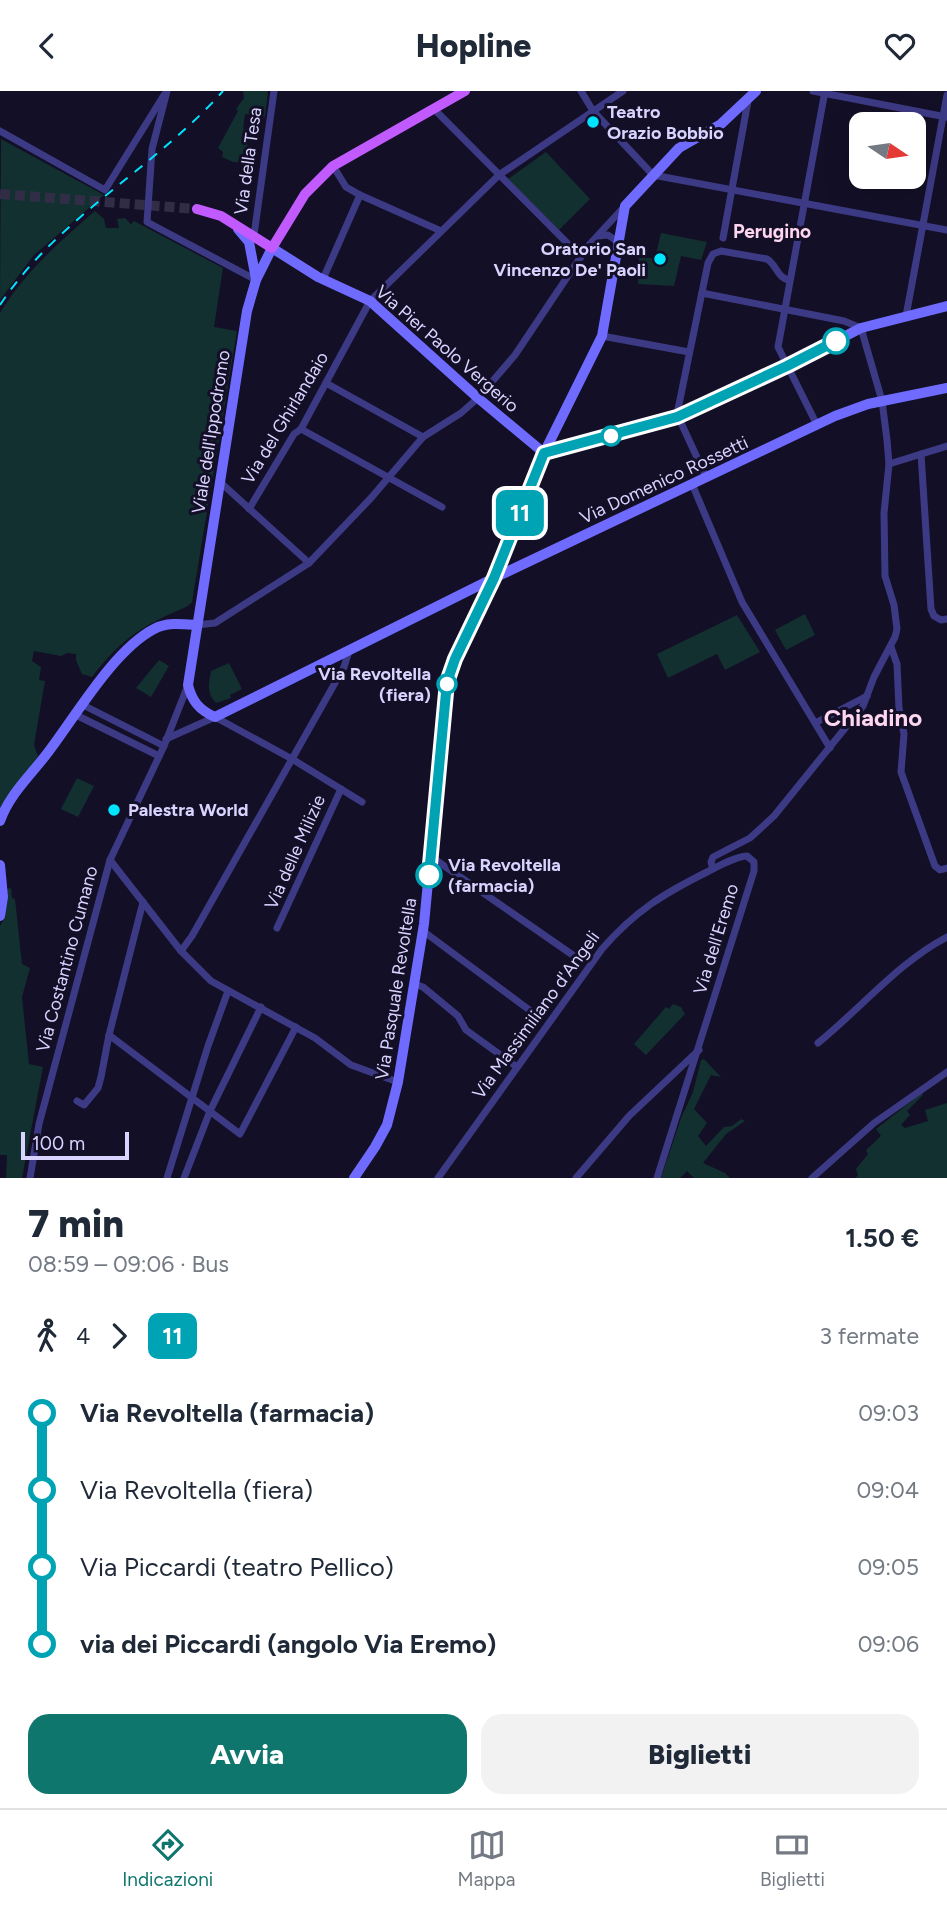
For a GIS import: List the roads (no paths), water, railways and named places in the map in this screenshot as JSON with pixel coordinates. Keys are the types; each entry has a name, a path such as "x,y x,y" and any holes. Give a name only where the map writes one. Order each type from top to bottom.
{"main road":[{"path":"197,209 221,216 272,248 305,194 333,166 465,91"},
{"path":"625,206 679,148 722,124 756,91"},
{"name":"Via Pasquale Revoltella","path":"354,1178 387,1125 398,1082 423,931 447,682 455,659 494,578 544,453 602,336 625,206"},
{"path":"221,216 236,226 249,242 256,280"},
{"name":"Viale dell'Ippodromo","path":"187,685 247,310 256,280 272,248"},
{"name":"Via Pier Paolo Vergerio","path":"272,248 323,279 370,301 544,453"},
{"path":"544,453 677,417 861,328 947,306"},
{"name":"Via Domenico Rossetti","path":"215,717 527,562 854,408 947,388"},
{"path":"508,544 512,557 527,562"},
{"path":"0,821 10,799 102,678 145,635 161,626 197,625"},
{"path":"187,685 197,706 215,717"},
{"path":"0,866 3,897 0,916"}],"street":[{"path":"0,131 105,190 167,91"},
{"path":"167,91 152,149 147,222 256,280"},
{"name":"Via della Tesa","path":"254,236 274,91"},
{"path":"581,91 593,111 653,175 947,230"},
{"name":"Via del Ghirlandaio","path":"249,509 294,434 301,429 370,301 499,175 623,91"},
{"path":"813,91 945,116"},
{"path":"817,425 778,347 825,92"},
{"path":"906,316 947,95"},
{"path":"723,238 748,101"},
{"path":"434,109 581,257"},
{"path":"333,166 346,187 441,231"},
{"path":"323,279 360,195"},
{"path":"197,625 215,623 309,563 371,498 423,437 461,414 478,398 515,355 581,257 625,206"},
{"path":"598,236 608,235 618,242"},
{"path":"706,477 677,417 708,263 713,254 721,251 767,260 771,261 782,278 789,280"},
{"path":"702,293 844,321 861,328"},
{"name":"Via dell'Eremo","path":"657,1178 755,866 747,856 713,869 710,862 713,857 759,832 830,748 863,706 897,629 894,605 885,576 884,513 889,464 881,401 861,328"},
{"path":"602,336 689,352"},
{"path":"326,383 423,437"},
{"path":"301,429 442,507"},
{"path":"889,464 947,446"},
{"path":"921,454 931,609 934,616 941,620 947,619"},
{"path":"219,481 309,563"},
{"path":"692,484 741,602 817,722 830,748"},
{"path":"891,646 897,664 899,708 904,734 901,772 935,866 940,870 947,868"},
{"path":"181,951 344,667 349,651"},
{"name":"Via Costantino Cumano","path":"30,1178 39,1123 110,860 159,756 187,685"},
{"path":"817,722 868,696"},
{"path":"83,705 165,742 215,717"},
{"path":"76,715 159,756"},
{"name":"Via delle Milizie","path":"215,717 292,759 362,802"},
{"name":"Via delle Milizie","path":"277,928 341,789"},
{"path":"430,856 577,958"},
{"path":"110,860 181,951 211,981 296,1027 351,1065 398,1082"},
{"name":"Via Massimiliano d'Angeli","path":"438,1178 602,949 618,931 653,900 713,869"},
{"path":"77,1101 84,1105 97,1088 143,902"},
{"path":"423,931 536,1015 524,1031"},
{"path":"818,1043 847,1020 922,950 947,937"},
{"path":"414,984 423,987 458,1016 466,1030 517,1067"},
{"path":"167,1178 228,991"},
{"path":"184,1178 210,1111 261,1007"},
{"path":"109,1035 240,1135 296,1027"},
{"path":"576,1178 629,1116 699,1050"},
{"path":"812,1178 874,1123 947,1072"}],"tunnel":[{"path":"0,194 197,209"}],"railway":[{"path":"0,305 23,274 49,246 167,145 223,91"}],"place":[{"name":"Teatro Orazio Bobbio","path":"593,122"},
{"name":"Oratorio San Vincenzo De' Paoli","path":"660,259"},
{"name":"Via Revoltella (fiera)","path":"447,684"},
{"name":"Palestra World","path":"114,810"},
{"name":"Via Revoltella (farmacia)","path":"429,875"}],"district":[{"name":"Perugino","path":"772,231"},
{"name":"Chiadino","path":"873,718"}]}
